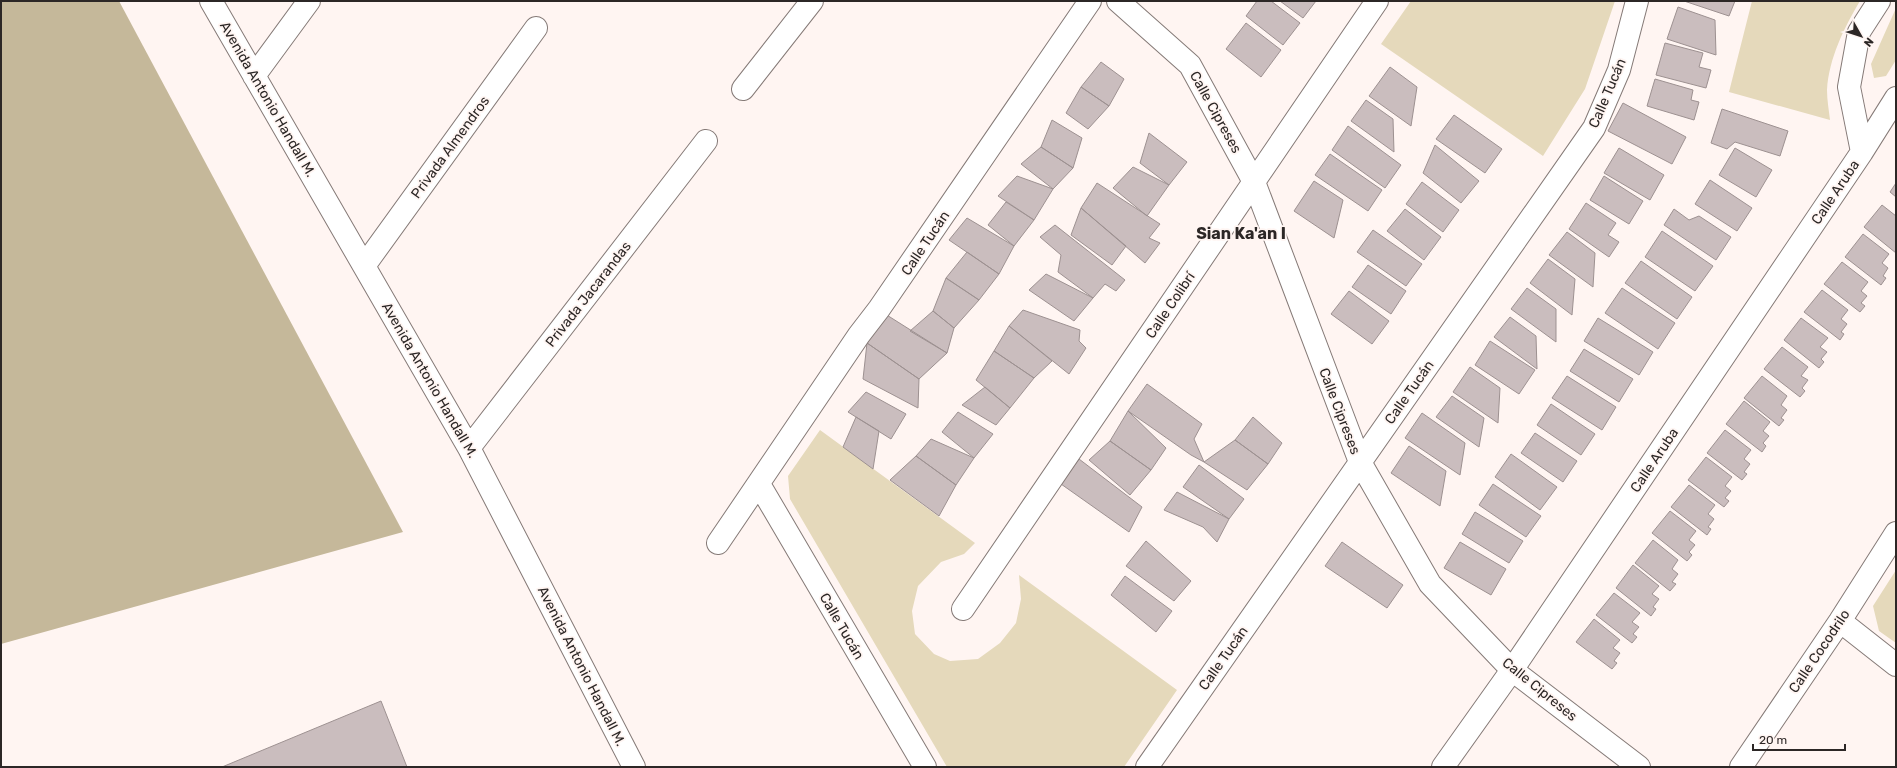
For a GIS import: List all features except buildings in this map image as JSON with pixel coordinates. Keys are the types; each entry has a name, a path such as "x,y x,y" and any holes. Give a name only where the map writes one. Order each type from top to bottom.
{"street":[{"name":"Avenida Antonio Handall M.","path":"211,1 469,448 634,767"},
{"path":"254,76 309,1"},
{"path":"743,89 812,1"},
{"name":"Calle Tucán","path":"718,543 859,335 884,302 1090,1"},
{"name":"Calle Cipreses","path":"1118,1 1190,65 1254,182 1360,462 1430,584 1512,670 1639,767"},
{"name":"Calle Colibrí","path":"963,609 1377,1"},
{"name":"Calle Tucán","path":"1147,767 1594,128 1619,70 1637,1"},
{"name":"Calle Aruba","path":"1862,152 1850,87 1859,32 1879,1"},
{"name":"Privada Almendros","path":"364,266 536,28"},
{"name":"Calle Aruba","path":"1444,767 1512,670 1862,152 1896,98"},
{"name":"Privada Jacarandas","path":"469,448 706,141"},
{"name":"Calle Tucán","path":"759,484 926,767"},
{"name":"Calle Cocodrilo","path":"1740,767 1840,621 1896,533"},
{"path":"1840,621 1896,666"}],"shaded area":[{"path":"1,1 119,1 403,532 1,644"},
{"path":"1411,1 1615,1 1585,89 1543,156 1381,44"},
{"path":"1752,1 1860,1 1838,44 1831,66 1827,90 1830,120 1729,92"},
{"path":"1896,8 1896,60 1886,76 1874,78 1871,64"},
{"path":"820,430 975,543 964,554 941,562 918,586 912,611 915,634 934,654 950,661 978,659 1000,643 1016,623 1021,599 1019,575 1177,690 1124,767 947,767 790,499 788,476"},
{"path":"1896,570 1896,643 1879,631 1873,606"}],"district":[{"name":"Sian Ka'an I","path":"1241,233"}]}
